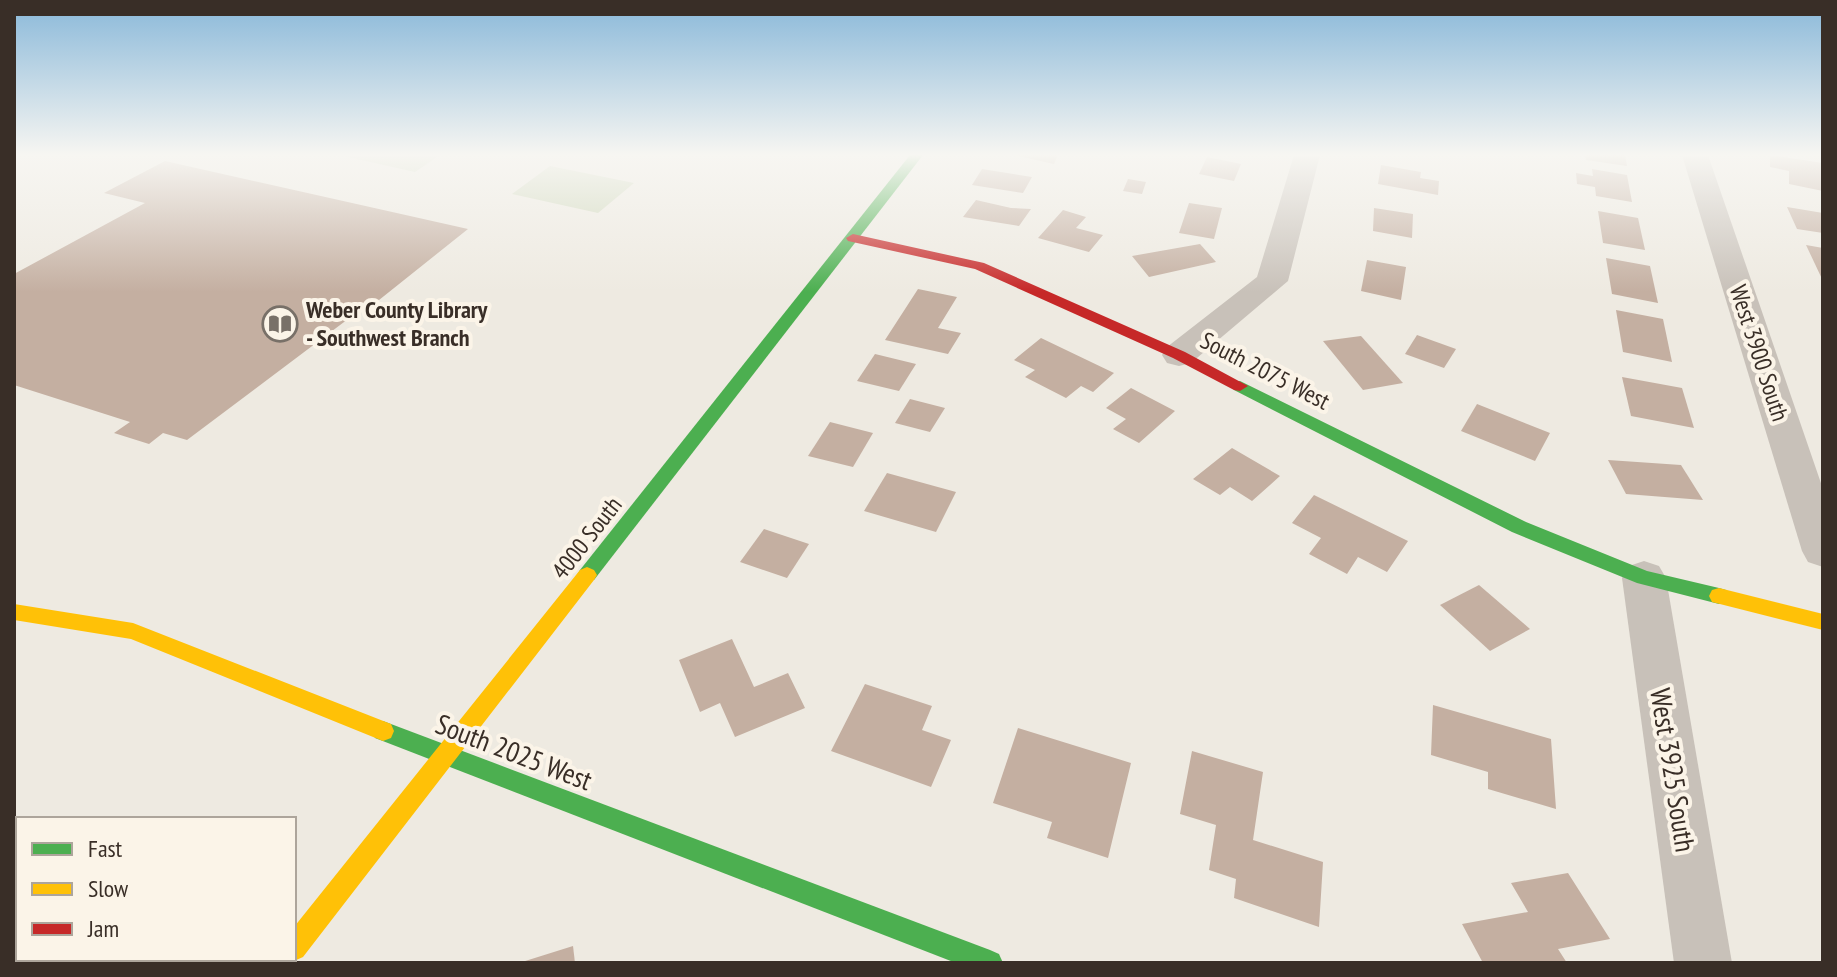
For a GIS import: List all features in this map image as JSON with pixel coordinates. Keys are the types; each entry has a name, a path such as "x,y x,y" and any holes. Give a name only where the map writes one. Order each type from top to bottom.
{"street":[{"name":"4000 South","path":"296,945 882,201"},
{"path":"1179,355 1272,281 1294,201"},
{"name":"West 3900 South","path":"1710,201 1823,551"},
{"name":"South 2075 West","path":"853,238 979,266 1179,355 1519,527 1644,578 1823,622"},
{"name":"West 3925 South","path":"1644,578 1703,963"},
{"name":"South 2025 West","path":"14,612 133,631 446,757 990,963"}],"green space":[{"path":"542,201 613,201 598,213"}],"building":[{"path":"135,201 341,201 468,229 369,308 364,307 187,440 163,433 149,444 114,433 130,422 14,385 14,274 145,203"},
{"path":"976,201 1031,209 1019,226 963,217"},
{"path":"1189,203 1222,208 1214,239 1179,233"},
{"path":"1787,207 1823,213 1823,233 1797,229"},
{"path":"1374,208 1413,214 1412,238 1373,231"},
{"path":"1063,210 1086,217 1076,228 1103,235 1089,252 1038,238"},
{"path":"1598,211 1638,218 1645,250 1603,243"},
{"path":"1200,244 1216,262 1149,277 1132,256"},
{"path":"1806,245 1823,248 1823,281"},
{"path":"1606,258 1650,266 1658,303 1612,294"},
{"path":"1367,260 1406,267 1401,300 1361,291"},
{"path":"918,289 957,297 938,328 961,333 948,354 885,340"},
{"path":"1616,310 1663,319 1672,362 1623,352"},
{"path":"1417,335 1456,349 1444,368 1405,354"},
{"path":"1361,336 1403,383 1363,390 1323,341"},
{"path":"1041,338 1114,373 1093,392 1081,386 1066,398 1025,377 1035,370 1014,360"},
{"path":"875,354 916,364 899,391 857,381"},
{"path":"1622,377 1682,388 1694,428 1631,416"},
{"path":"1131,388 1175,411 1139,443 1113,429 1126,419 1106,408"},
{"path":"910,399 945,408 930,432 895,423"},
{"path":"1477,404 1550,433 1535,461 1461,431"},
{"path":"830,422 873,433 853,467 808,456"},
{"path":"1232,448 1280,476 1252,501 1230,487 1220,495 1193,479"},
{"path":"1608,460 1681,465 1703,500 1626,494"},
{"path":"887,473 956,492 936,532 864,511"},
{"path":"1314,495 1408,541 1387,572 1358,557 1347,574 1309,554 1321,538 1292,523"},
{"path":"764,529 809,544 787,578 740,562"},
{"path":"1479,585 1530,629 1490,651 1440,605"},
{"path":"732,639 754,687 788,673 805,708 735,737 720,703 700,712 679,660"},
{"path":"865,684 932,706 922,730 951,740 931,787 831,751"},
{"path":"1433,705 1551,739 1556,809 1488,789 1488,772 1431,755"},
{"path":"1018,728 1131,763 1108,858 1047,838 1052,822 993,803"},
{"path":"1192,751 1263,772 1253,840 1323,862 1319,927 1234,898 1236,879 1209,870 1216,825 1180,814"},
{"path":"1568,873 1610,939 1558,949 1567,963 1483,963 1462,924 1528,912 1511,883"},
{"path":"573,946 575,963 522,963 522,962"}],"traffic: fast":[{"path":"587,575 881,201"},
{"path":"1240,386 1519,527 1644,578 1719,596"},
{"path":"383,731 990,963"}],"traffic: slow":[{"path":"296,945 587,575"},
{"path":"1719,596 1823,622"},
{"path":"14,612 133,631 383,731"}],"traffic: jam":[{"path":"853,238 979,266 1179,355 1240,386"}],"place":[{"name":"Weber County Library - Southwest Branch","path":"280,324"}]}
